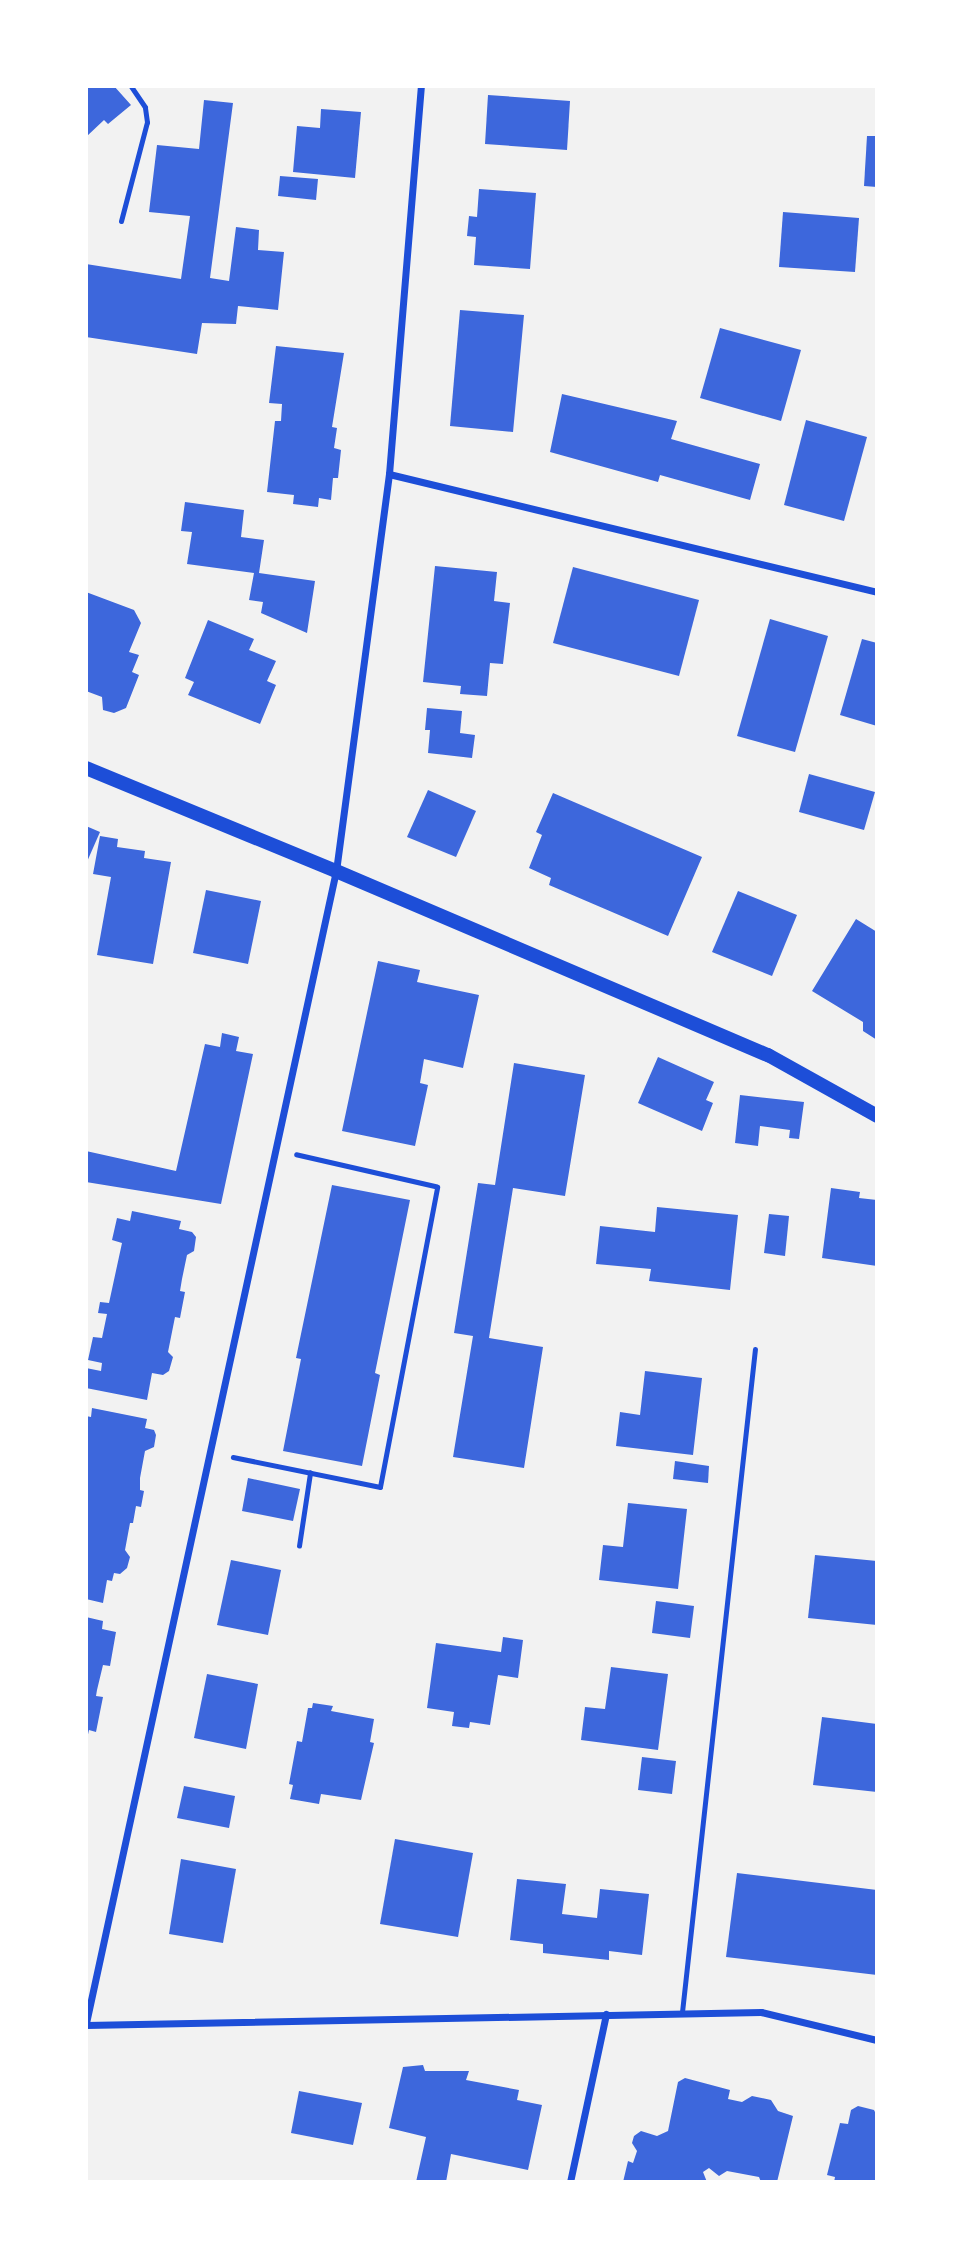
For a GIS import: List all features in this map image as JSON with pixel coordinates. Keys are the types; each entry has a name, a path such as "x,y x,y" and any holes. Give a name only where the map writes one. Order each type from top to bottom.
{"main road":[{"path":"86,768 768,1055 877,1116"}],"street":[{"path":"421,86 389,474 336,871 86,2024 761,2012 877,2040"},
{"path":"389,474 877,592"},
{"path":"570,2182 606,2014"}],"lane":[{"path":"121,221 147,122 145,107 131,86"},
{"path":"682,2012 755,1349"}],"path":[{"path":"210,1453 380,1487 437,1187 276,1150"},
{"path":"299,1546 310,1473"}],"building":[{"path":"86,86 114,86 131,105 108,124 104,120 86,137"},
{"path":"488,95 570,101 567,150 485,144"},
{"path":"204,100 233,103 210,278 229,281 236,227 259,230 258,250 284,252 278,310 238,306 236,324 202,323 197,354 86,337 86,264 181,279 190,216 149,212 157,145 199,149"},
{"path":"321,109 361,112 355,178 293,172 297,126 320,128"},
{"path":"867,136 877,136 877,187 864,186"},
{"path":"280,176 318,179 316,200 278,196"},
{"path":"479,189 536,193 530,269 474,265 476,237 467,236 469,216 477,217"},
{"path":"783,212 859,218 855,272 779,267"},
{"path":"460,310 524,315 513,432 450,426"},
{"path":"720,328 801,350 781,421 700,398"},
{"path":"276,346 344,353 332,427 337,428 334,448 341,450 338,478 333,478 331,500 319,498 318,507 293,504 294,495 267,492 275,421 281,421 282,404 269,403"},
{"path":"562,394 677,421 671,439 760,464 750,500 660,475 658,482 550,452"},
{"path":"806,420 867,437 844,521 784,505"},
{"path":"185,502 244,510 241,537 264,540 259,573 315,581 307,633 261,613 263,602 249,600 254,573 187,564 192,532 181,531"},
{"path":"435,566 497,572 494,601 510,603 503,664 490,663 487,696 460,694 461,686 423,682"},
{"path":"573,567 699,600 679,676 553,643"},
{"path":"86,592 134,610 141,623 129,652 139,655 132,672 139,675 126,708 114,713 103,710 102,697 86,691"},
{"path":"770,619 828,636 795,752 737,736"},
{"path":"208,620 254,639 249,650 276,661 267,681 276,685 260,724 188,695 194,682 185,678"},
{"path":"862,639 877,643 877,726 840,715"},
{"path":"427,708 462,711 460,733 475,735 472,758 428,753 430,730 425,730"},
{"path":"809,774 875,792 864,830 799,812"},
{"path":"428,790 476,811 456,857 407,837"},
{"path":"553,793 702,857 668,936 549,885 551,878 529,868 542,835 536,832"},
{"path":"86,826 100,832 86,864"},
{"path":"100,836 118,839 117,847 145,851 144,858 171,862 153,964 97,955 111,877 93,874"},
{"path":"206,890 261,901 248,964 193,953"},
{"path":"738,891 797,915 772,976 712,952"},
{"path":"856,919 877,932 877,1040 863,1031 863,1022 812,991"},
{"path":"378,961 420,970 417,982 479,995 463,1068 424,1059 420,1083 428,1085 415,1146 342,1131"},
{"path":"222,1033 239,1037 236,1051 253,1054 221,1204 86,1182 86,1151 176,1171 205,1044 220,1047"},
{"path":"658,1057 714,1082 706,1100 713,1103 702,1131 638,1103"},
{"path":"514,1063 585,1075 565,1196 513,1188 489,1338 543,1347 524,1468 453,1457 473,1336 454,1333 478,1183 495,1185"},
{"path":"740,1095 804,1102 799,1139 789,1138 790,1130 760,1126 758,1146 735,1143"},
{"path":"332,1185 410,1200 375,1373 380,1375 362,1466 283,1451 301,1359 296,1358"},
{"path":"831,1188 860,1192 859,1198 877,1200 877,1266 822,1258"},
{"path":"657,1207 738,1215 730,1290 649,1281 651,1269 596,1264 600,1226 655,1232"},
{"path":"132,1211 181,1221 179,1229 192,1232 196,1237 194,1251 187,1255 182,1279 180,1291 185,1292 180,1318 175,1317 168,1352 173,1357 169,1371 163,1375 152,1373 147,1400 86,1388 86,1368 101,1371 102,1363 88,1360 93,1337 102,1338 107,1314 98,1313 100,1302 109,1303 122,1243 112,1240 117,1218 130,1221"},
{"path":"769,1214 789,1216 785,1256 764,1253"},
{"path":"645,1371 702,1378 693,1455 616,1446 620,1412 640,1415"},
{"path":"92,1408 147,1419 145,1428 154,1430 156,1435 154,1447 145,1451 140,1478 140,1490 144,1491 141,1507 136,1506 133,1523 130,1523 125,1550 130,1557 127,1568 120,1574 114,1573 112,1581 107,1580 103,1603 86,1599 86,1416 91,1417"},
{"path":"675,1461 709,1466 708,1483 673,1479"},
{"path":"248,1478 300,1489 293,1521 242,1511"},
{"path":"628,1503 687,1509 678,1589 599,1580 603,1545 623,1547"},
{"path":"815,1555 877,1561 877,1625 808,1618"},
{"path":"231,1560 281,1570 268,1635 217,1625"},
{"path":"656,1601 694,1606 690,1638 652,1633"},
{"path":"86,1617 103,1621 102,1629 116,1632 110,1666 103,1665 97,1690 96,1696 103,1697 96,1732 89,1730 87,1739"},
{"path":"503,1637 523,1640 518,1678 498,1675 490,1725 470,1722 469,1728 452,1726 454,1712 427,1708 436,1643 501,1652"},
{"path":"611,1667 668,1674 658,1750 581,1740 585,1707 605,1709"},
{"path":"207,1674 258,1684 246,1749 194,1738"},
{"path":"313,1703 333,1706 331,1711 374,1719 370,1742 374,1743 361,1800 321,1794 319,1804 290,1799 293,1785 289,1784 297,1741 302,1742 308,1708 312,1708"},
{"path":"822,1717 877,1724 877,1792 813,1785"},
{"path":"642,1757 676,1761 672,1794 638,1790"},
{"path":"184,1786 235,1796 229,1828 177,1818"},
{"path":"395,1839 473,1853 458,1937 380,1924"},
{"path":"181,1859 236,1869 223,1943 169,1934"},
{"path":"737,1873 877,1890 877,1975 726,1957"},
{"path":"517,1879 566,1884 562,1914 597,1918 600,1889 649,1894 642,1955 609,1951 609,1960 543,1953 543,1944 510,1940"},
{"path":"423,2065 425,2071 469,2071 466,2080 519,2090 517,2100 542,2105 528,2170 451,2154 446,2182 416,2182 426,2137 389,2128 403,2067"},
{"path":"685,2078 730,2090 728,2099 742,2102 752,2096 771,2100 778,2111 793,2116 777,2182 761,2182 759,2177 727,2171 719,2176 709,2168 703,2172 707,2182 623,2182 628,2161 633,2163 637,2151 632,2143 634,2136 641,2131 657,2136 668,2131 678,2082"},
{"path":"299,2091 362,2103 353,2145 291,2133"},
{"path":"858,2106 874,2110 877,2116 877,2182 834,2182 835,2177 827,2175 840,2123 848,2124 851,2110"}]}
